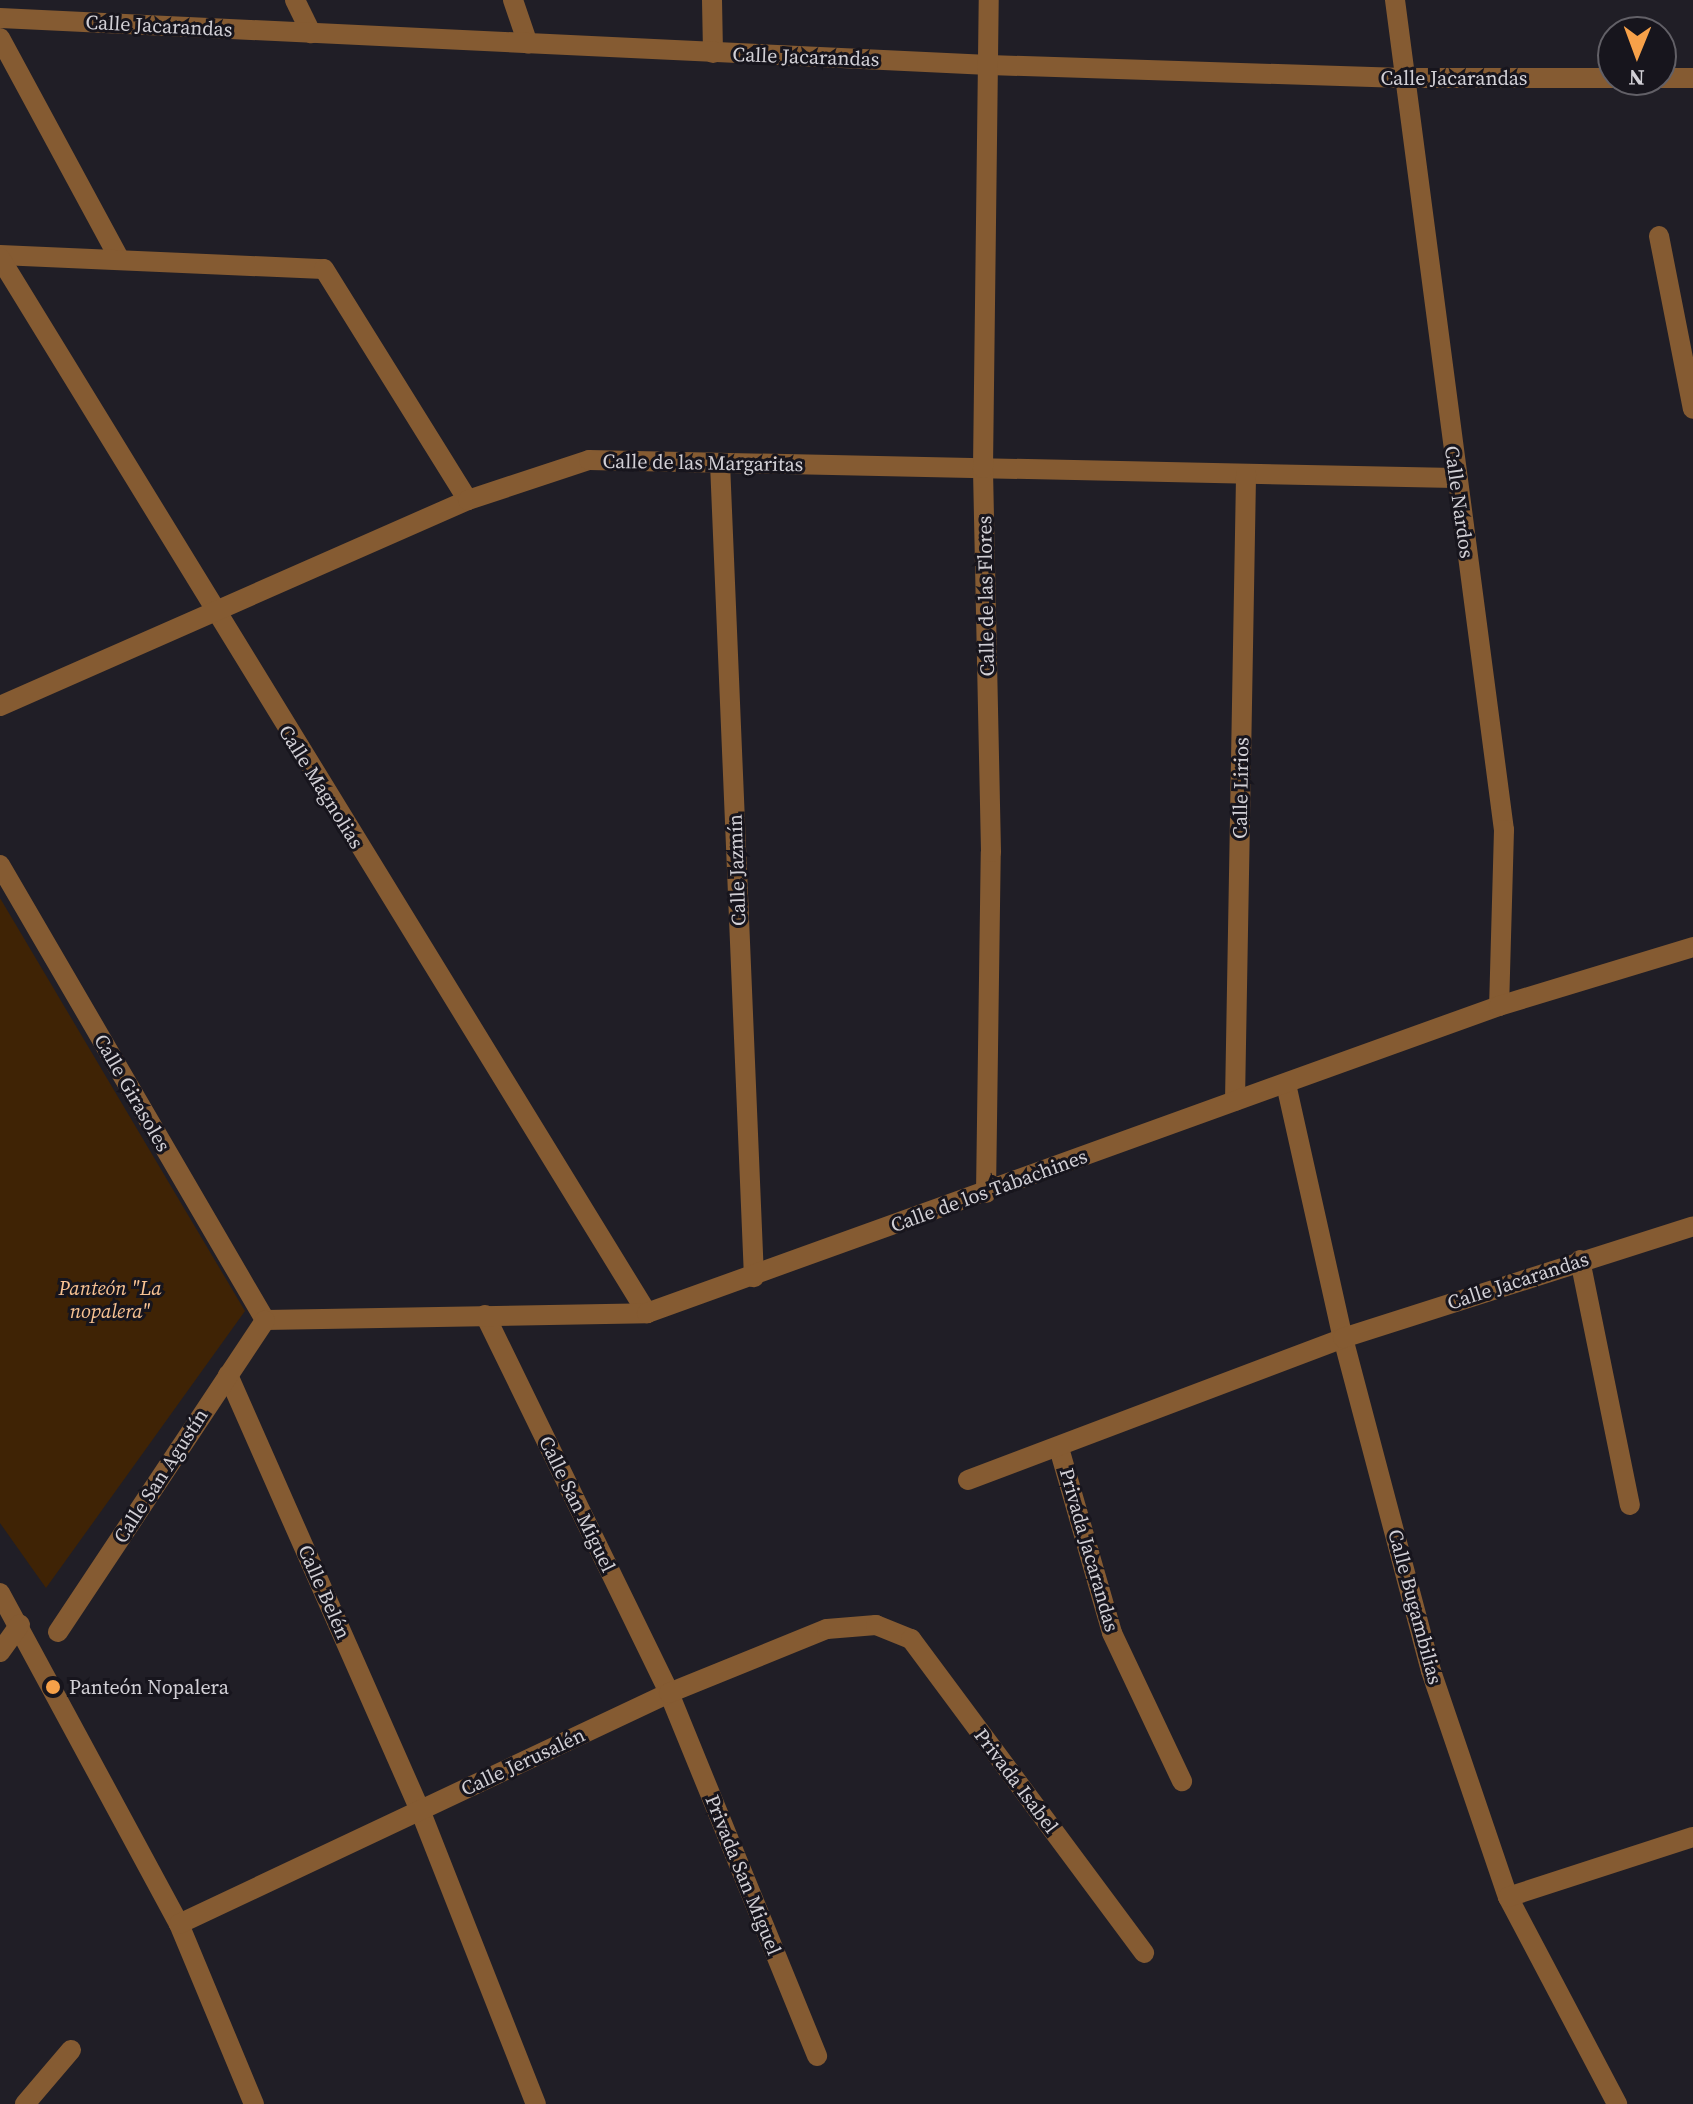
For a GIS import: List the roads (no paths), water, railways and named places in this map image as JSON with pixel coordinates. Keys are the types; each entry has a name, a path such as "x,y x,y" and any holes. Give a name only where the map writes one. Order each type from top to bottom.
{"street":[{"path":"295,0 311,33"},
{"path":"513,0 528,44"},
{"path":"712,0 713,53"},
{"name":"Calle de las Flores","path":"986,1193 991,852 983,468 989,0"},
{"name":"Calle Nardos","path":"1395,0 1455,478 1504,830 1499,1006"},
{"name":"Calle Jacarandas","path":"0,18 989,65 1403,78 1597,78"},
{"path":"0,38 120,260"},
{"path":"1659,236 1693,409"},
{"path":"0,257 324,269 468,500"},
{"name":"Calle Magnolias","path":"0,257 215,616 647,1313"},
{"name":"Calle de las Margaritas","path":"0,706 215,616 468,500 589,460 1455,478"},
{"name":"Calle Jazmín","path":"720,463 754,1277"},
{"name":"Calle Lirios","path":"1235,1101 1246,474"},
{"name":"Calle Girasoles","path":"0,865 265,1320"},
{"name":"Calle de los Tabachines","path":"265,1320 647,1313 754,1277 1499,1006 1693,947"},
{"name":"Calle Bugambilias","path":"1286,1084 1343,1338 1431,1671 1508,1897 1617,2104"},
{"name":"Calle Jacarandas","path":"1343,1338 1693,1226"},
{"path":"1580,1260 1630,1505"},
{"name":"Calle San Miguel","path":"485,1315 669,1693"},
{"name":"Calle San Agustín","path":"58,1632 265,1320"},
{"name":"Privada Jacarandas","path":"968,1480 1343,1338"},
{"name":"Calle Belén","path":"228,1375 420,1810 536,2104"},
{"name":"Privada Jacarandas","path":"1059,1448 1112,1633 1182,1781"},
{"path":"0,1593 20,1624 179,1924 254,2104"},
{"path":"0,1652 20,1624"},
{"name":"Calle Jerusalén","path":"179,1924 669,1693 827,1629 876,1625"},
{"name":"Privada Isabel","path":"876,1625 911,1639 1144,1953"},
{"name":"Privada San Miguel","path":"669,1693 817,2056"},
{"path":"1508,1897 1693,1837"},
{"path":"25,2104 71,2050"}],"place":[{"name":"Panteón Nopalera","path":"53,1687"}],"park label":[{"name":"Panteón \"La nopalera\"","path":"110,1300"}]}
